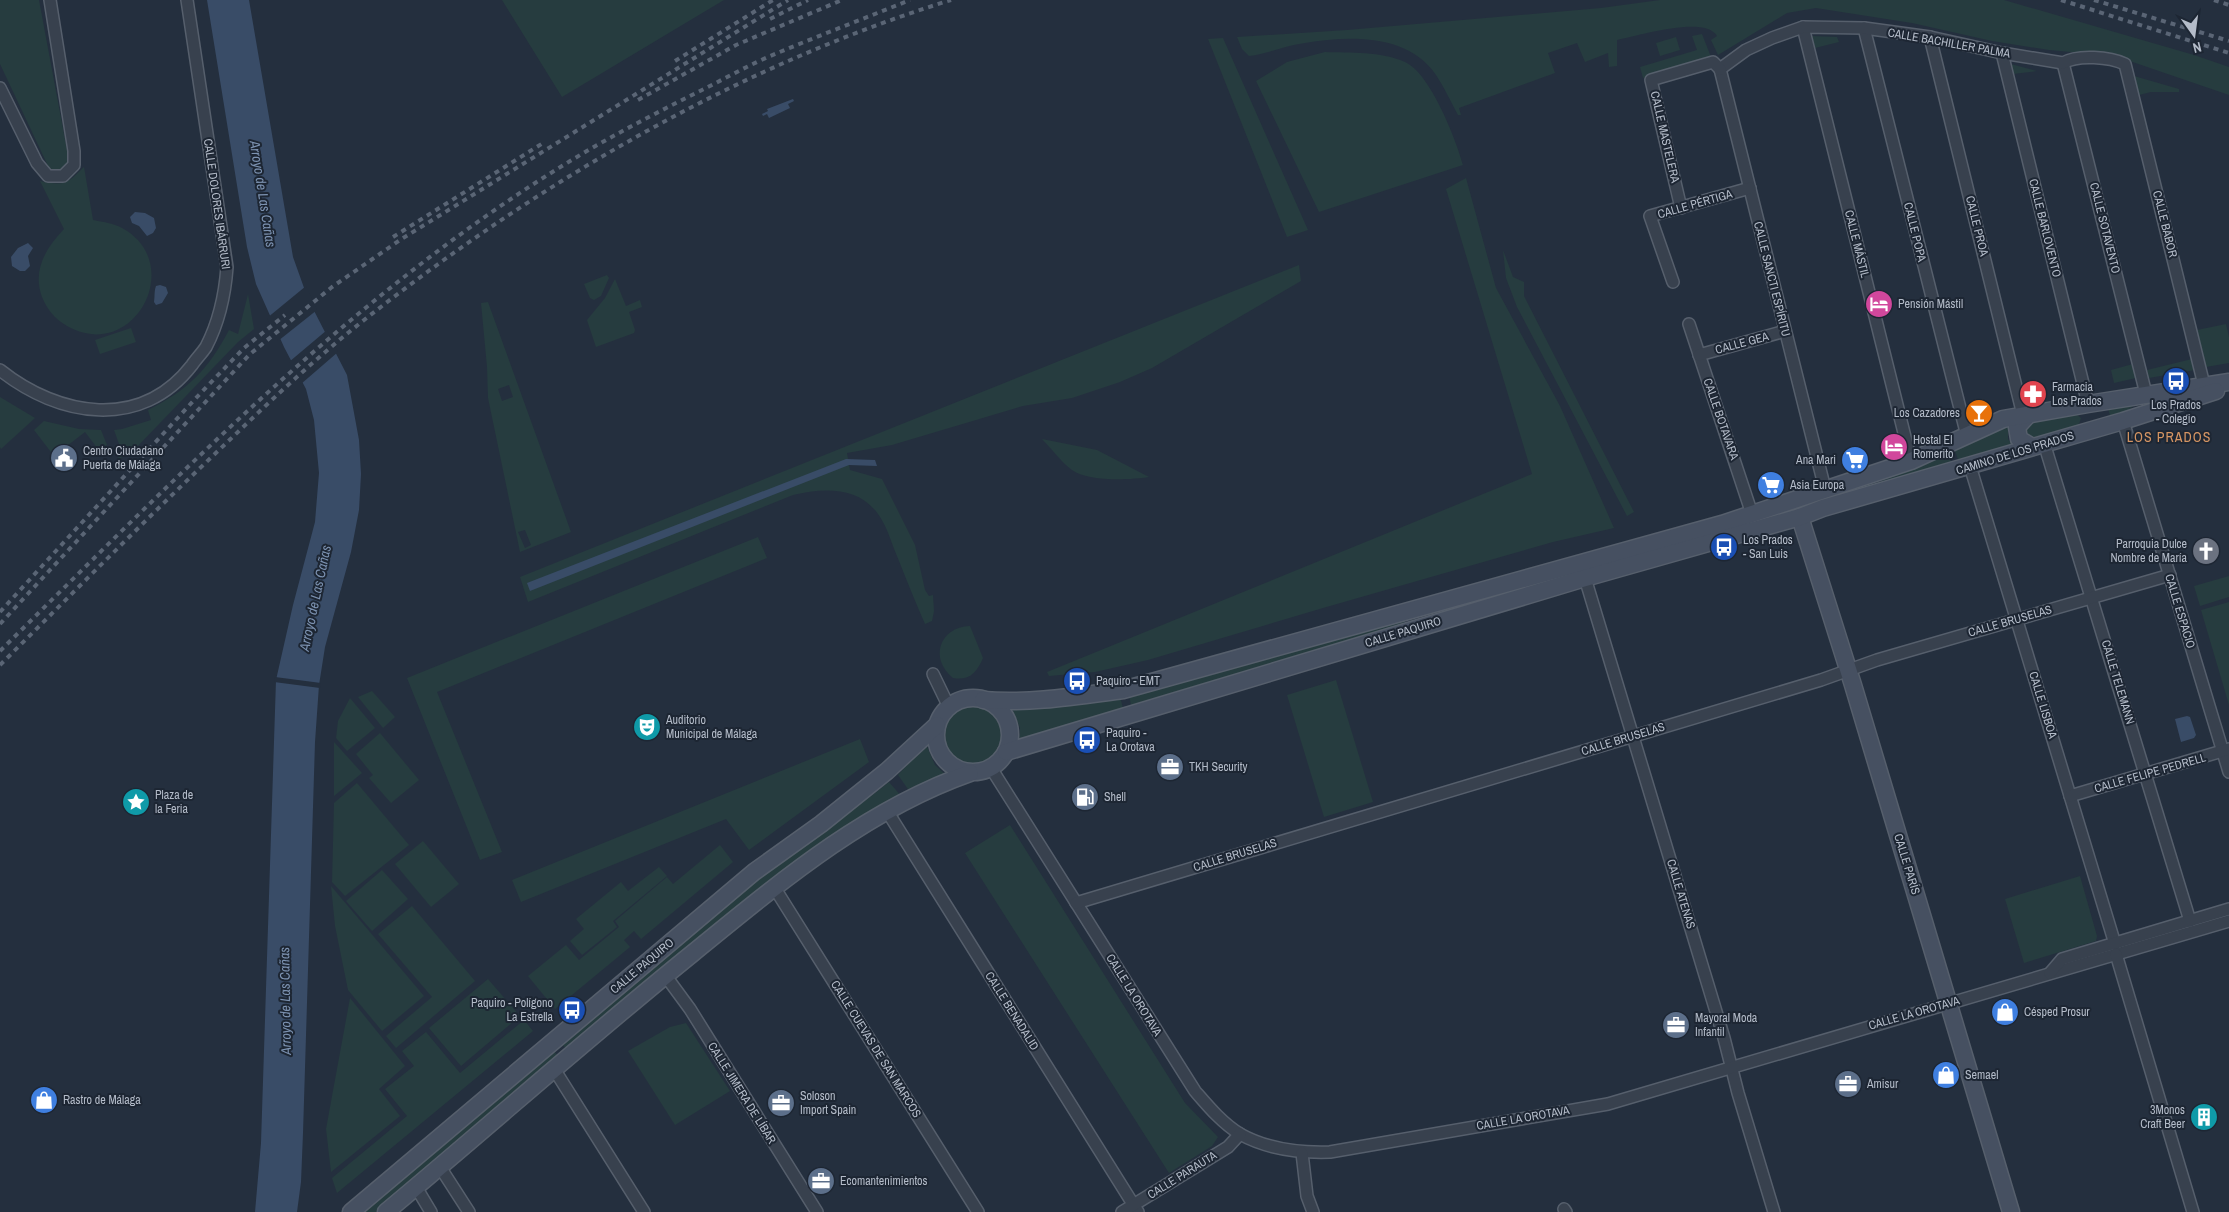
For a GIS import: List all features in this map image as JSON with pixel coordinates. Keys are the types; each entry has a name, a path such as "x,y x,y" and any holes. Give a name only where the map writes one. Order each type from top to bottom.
{"main road":[{"path":"1773,507 1911,461 2003,419 2146,394 2229,382"},
{"name":"CAMINO DE LOS PRADOS","path":"1800,518 1823,508 2123,421 2229,386"},
{"path":"2081,405 2086,414 2087,423 2081,433"},
{"path":"2026,414 2017,427 2019,439 2038,445"},
{"path":"1773,507 1800,518 1823,490"},
{"name":"CALLE PAQUIRO","path":"983,700 1008,702 1048,700 1124,690 1773,507"},
{"name":"CALLE PAQUIRO","path":"1006,752 1585,578 1800,518"},
{"name":"CALLE PARÍS","path":"1800,518 1849,670 2011,1212"},
{"path":"969,698 983,700 994,704 1003,714 1009,726 1010,739 1006,752 992,768 970,773 954,768 942,757 936,742 937,725 949,707 957,702 969,698"},
{"name":"CALLE PAQUIRO","path":"351,1212 754,872 821,824 887,771 937,725"},
{"name":"CALLE PAQUIRO","path":"386,1212 665,975 774,887 876,816 949,780 970,773"}],"street":[{"path":"0,88 37,163 48,176 63,176 74,165 74,151 50,0"},
{"name":"CALLE DOLORES IBÁRRURI","path":"0,370 20,386 47,400 86,410 106,411 128,408 156,396 180,380 205,348 224,296 227,267 187,0"},
{"name":"CALLE BACHILLER PALMA","path":"1720,68 1746,50 1803,27 1864,28 1930,37 2002,53 2063,63 2070,59 2113,58 2126,64"},
{"name":"CALLE MÁSTIL","path":"1803,27 1911,461"},
{"name":"CALLE POPA","path":"1864,28 1967,436"},
{"name":"CALLE PROA","path":"1930,37 2026,414"},
{"name":"CALLE BARLOVENTO","path":"2002,53 2081,405"},
{"name":"CALLE MASTELERA","path":"1682,208 1651,80 1713,62 1720,68"},
{"name":"CALLE SOTAVENTO","path":"2063,63 2146,394"},
{"name":"CALLE BABOR","path":"2126,64 2204,385"},
{"name":"CALLE SANCTI ESPÍRITU","path":"1720,68 1823,490"},
{"name":"CALLE PÉRTIGA","path":"1674,282 1650,216 1750,188"},
{"name":"CALLE BOTAVARA","path":"1689,324 1752,514"},
{"name":"CALLE GEA","path":"1699,355 1785,331"},
{"name":"CALLE ESPACIO","path":"2123,421 2226,750 2229,772"},
{"name":"CALLE TELEMANN","path":"2038,445 2092,598 2190,921"},
{"name":"CALLE LISBOA","path":"1970,466 2193,1212"},
{"name":"CALLE BRUSELAS","path":"1076,903 2170,575"},
{"name":"CALLE ATENAS","path":"1585,578 1634,736 1774,1212"},
{"path":"933,674 949,707"},
{"name":"CALLE FELIPE PEDRELL","path":"2070,796 2226,750"},
{"name":"CALLE LA OROTAVA","path":"992,768 1195,1091 1215,1114 1240,1134 1302,1153 1330,1152 1608,1104 2050,973 2062,959 2115,949"},
{"name":"CALLE BENADALID","path":"887,811 1136,1208"},
{"name":"CALLE CUEVAS DE SAN MARCOS","path":"774,887 978,1212"},
{"path":"2115,949 2190,921 2229,909"},
{"path":"2115,949 2229,921"},
{"name":"CALLE JIMERA DE LÍBAR","path":"665,975 690,1010 817,1212"},
{"path":"554,1069 644,1212"},
{"name":"CALLE PARAUTA","path":"1122,1212 1136,1208 1228,1147 1240,1134"},
{"path":"1302,1153 1307,1196 1313,1212"},
{"path":"440,1167 469,1212"},
{"path":"416,1187 431,1212"}],"green space":[{"path":"0,0 39,0 69,161 65,168 56,171 49,168 0,64"},
{"path":"502,0 724,0 562,97"},
{"path":"1660,0 2004,0 2194,55 2229,67 2229,95 2115,56 2049,50 1992,41 1912,23 1816,8 1787,13 1718,55 1711,40 1717,36 1710,30 1699,27 1655,31 1617,40 1617,66 1609,67 1608,53 1585,62 1577,43 1548,53 1555,73 1459,108 1461,115 1458,115 1436,75 1424,61 1409,51 1393,45 1376,41 1340,39 1298,44 1249,56 1242,49 1237,37 1347,30 1601,8"},
{"path":"1702,34 1711,57 1643,78 1640,67 1697,50 1692,36"},
{"path":"1812,36 1837,37 1839,42 1815,48"},
{"path":"1676,37 1680,50 1660,56 1656,43"},
{"path":"1223,38 1308,230 1287,237 1208,39"},
{"path":"1325,52 1365,53 1386,56 1405,62 1414,69 1424,79 1441,108 1463,165 1319,212 1256,81 1287,62"},
{"path":"2011,64 2037,71 2013,74"},
{"path":"2134,76 2179,89 2179,92 2151,92 2139,95"},
{"path":"84,167 93,220 122,228 141,243 150,262 151,283 145,302 133,319 117,330 96,334 73,329 63,324 47,307 39,287 42,260 64,229 40,181 65,182"},
{"path":"1466,178 1496,288 1560,406 1614,528 1553,542 1148,660 1095,672 1049,676 1047,672 1532,474 1446,189"},
{"path":"1503,250 1513,277 1524,282 1524,296 1634,512 1627,516 1517,307 1506,278"},
{"path":"1299,265 1301,281 1152,368 1120,382 1072,398 1023,406 892,445 847,453 850,470 882,479 915,545 925,590 929,596 933,595 934,611 932,621 925,624 878,514 860,498 839,491 816,491 793,495 528,602 520,577"},
{"path":"607,275 609,278 601,296 594,300 590,298 584,284"},
{"path":"615,279 626,306 640,300 642,307 629,312 635,330 634,333 596,347 587,320 605,298"},
{"path":"248,294 254,329 238,342 133,451 126,453 118,461 119,444 114,430 151,420 148,410 175,395 196,378 213,357 229,330 238,334"},
{"path":"488,302 571,532 520,552 488,398 481,303","holes":["509,385 513,397 502,401 498,389","525,530 531,545 525,548 518,532"]},
{"path":"2226,324 2229,337 2229,363 2206,367 2197,330"},
{"path":"131,328 136,342 100,354 95,340"},
{"path":"2192,359 2195,370 2149,378 2147,370"},
{"path":"2133,364 2136,378 2114,383 2111,370"},
{"path":"0,397 35,418 1,449 0,447"},
{"path":"2136,404 2127,411 2110,416 2108,408"},
{"path":"2075,413 2081,418 2078,427 2036,439 2030,438 2027,430 2028,422"},
{"path":"44,421 79,429 101,430 107,445 98,449 85,432 54,456 34,430"},
{"path":"2008,426 2008,439 2013,446 1959,462 1955,451 1989,433"},
{"path":"1042,439 1097,450 1149,477 1109,479 1079,474 1064,463"},
{"path":"1948,454 1952,464 1823,501 1822,499 1879,482"},
{"path":"758,537 767,558 437,692 502,852 480,860 407,678"},
{"path":"2229,576 2229,597 2200,606 2194,586"},
{"path":"2229,602 2229,705 2201,610"},
{"path":"1403,616 1405,624 1131,705 1129,695 1175,684"},
{"path":"970,626 983,658 975,671 968,677 953,678 941,662 941,645 951,632"},
{"path":"1336,680 1373,802 1324,817 1287,695"},
{"path":"372,691 395,717 383,728 358,697"},
{"path":"1120,697 1123,708 1019,744 1020,728 1012,708"},
{"path":"350,698 375,728 347,751 336,738 338,721"},
{"path":"973,706 989,711 997,719 1002,735 997,751 989,759 973,764 957,759 949,751 944,735 949,719 957,711"},
{"path":"380,733 419,780 391,803 369,778 373,775 356,754"},
{"path":"860,739 869,762 749,850 726,819 521,902 512,880"},
{"path":"334,742 362,773 334,796"},
{"path":"926,744 935,765 945,774 910,792 898,775"},
{"path":"889,782 902,797 567,1050 562,1044 756,880 840,820"},
{"path":"357,783 409,845 345,896 332,882 334,803"},
{"path":"1010,825 1185,1103 1218,1137 1212,1146 1169,1173 965,853"},
{"path":"423,841 459,884 431,907 395,864"},
{"path":"720,845 733,862 641,939 634,931 624,940 630,947 555,1009 528,976 566,945 579,960 619,927 615,921 667,877 673,884"},
{"path":"659,867 667,876 613,921 617,927 582,955 570,941 584,929 576,919 621,882 628,891"},
{"path":"382,870 408,899 372,931 346,901"},
{"path":"2080,876 2097,936 2096,941 2024,963 2005,899"},
{"path":"331,886 424,996 382,1031 348,990 335,926"},
{"path":"412,906 475,981 396,1048 386,1036 432,997 378,934"},
{"path":"488,979 520,1016 461,1066 429,1028"},
{"path":"350,998 405,1066 379,1089 400,1116 331,1172 326,1129"},
{"path":"524,1020 533,1031 337,1193 332,1178 407,1116 385,1089 414,1066 402,1051 426,1032 460,1073"},
{"path":"686,1023 730,1091 675,1125 628,1051 670,1027"},
{"path":"553,1050 559,1057 376,1212 364,1212"}],"water":[{"name":"Arroyo de Las Cañas","path":"207,0 249,0 293,257 308,299 347,375 359,440 361,474 359,510 351,552 325,647 319,685 315,742 301,1182 297,1212 255,1212 261,1143 276,680 315,522 319,473 314,420 306,389 284,347 256,284 247,247"},
{"path":"793,99 794,101 788,104 790,108 769,118 767,114 763,116 762,114 768,111 767,109"},
{"path":"135,212 145,213 154,218 156,228 153,233 147,236 139,226 132,223 130,217"},
{"path":"28,243 33,248 28,256 30,266 25,271 20,271 12,266 11,257 18,248"},
{"path":"156,286 166,287 168,293 162,303 156,305 154,302 155,290"},
{"path":"846,459 875,460 877,466 849,465 530,591 527,583"},
{"path":"2190,717 2196,735 2194,738 2181,742 2175,719"}],"pier":[{"path":"306,286 317,310 278,341 267,318"},
{"path":"327,330 338,352 301,384 289,362"},
{"path":"275,677 321,683 320,688 274,682"}],"railway":[{"path":"675,61 773,0"},
{"path":"0,624 249,355 332,287 400,240 788,0"},
{"path":"770,19 808,0"},
{"path":"638,100 736,45 842,0"},
{"path":"0,651 199,456 337,331 484,217 562,166 648,117 759,61 910,0"},
{"path":"0,665 164,503 305,370 359,324 426,273 496,224 567,178 640,135 715,95 792,59 871,27 951,0"},
{"path":"2061,0 2229,53"},
{"path":"2094,0 2229,41"},
{"path":"2214,0 2229,5"},
{"path":"393,237 543,143"},
{"path":"0,612 195,399 244,348 285,315"}],"place":[{"name":"Pensión Mástil","path":"1879,304"},
{"name":"Los Prados - Colegio","path":"2176,381"},
{"name":"Farmacia Los Prados","path":"2033,394"},
{"name":"Los Cazadores","path":"1979,413"},
{"name":"Hostal El Romerito","path":"1894,447"},
{"name":"Centro Ciudadano Puerta de Málaga","path":"64,458"},
{"name":"Ana Mari","path":"1855,460"},
{"name":"Asia Europa","path":"1771,485"},
{"name":"Los Prados - San Luis","path":"1724,547"},
{"name":"Parroquia Dulce Nombre de María","path":"2206,551"},
{"name":"Paquiro - EMT","path":"1077,681"},
{"name":"Auditorio Municipal de Málaga","path":"647,727"},
{"name":"Paquiro - La Orotava","path":"1087,740"},
{"name":"TKH Security","path":"1170,767"},
{"name":"Shell","path":"1085,797"},
{"name":"Plaza de la Feria","path":"136,802"},
{"name":"Paquiro - Polígono La Estrella","path":"572,1010"},
{"name":"Césped Prosur","path":"2005,1012"},
{"name":"Mayoral Moda Infantil","path":"1676,1025"},
{"name":"Semael","path":"1946,1075"},
{"name":"Amisur","path":"1848,1084"},
{"name":"Rastro de Málaga","path":"44,1100"},
{"name":"Soloson Import Spain","path":"781,1103"},
{"name":"3Monos Craft Beer","path":"2204,1117"},
{"name":"Ecomantenimientos","path":"821,1181"}],"district":[{"name":"LOS PRADOS","path":"2169,437"}]}
